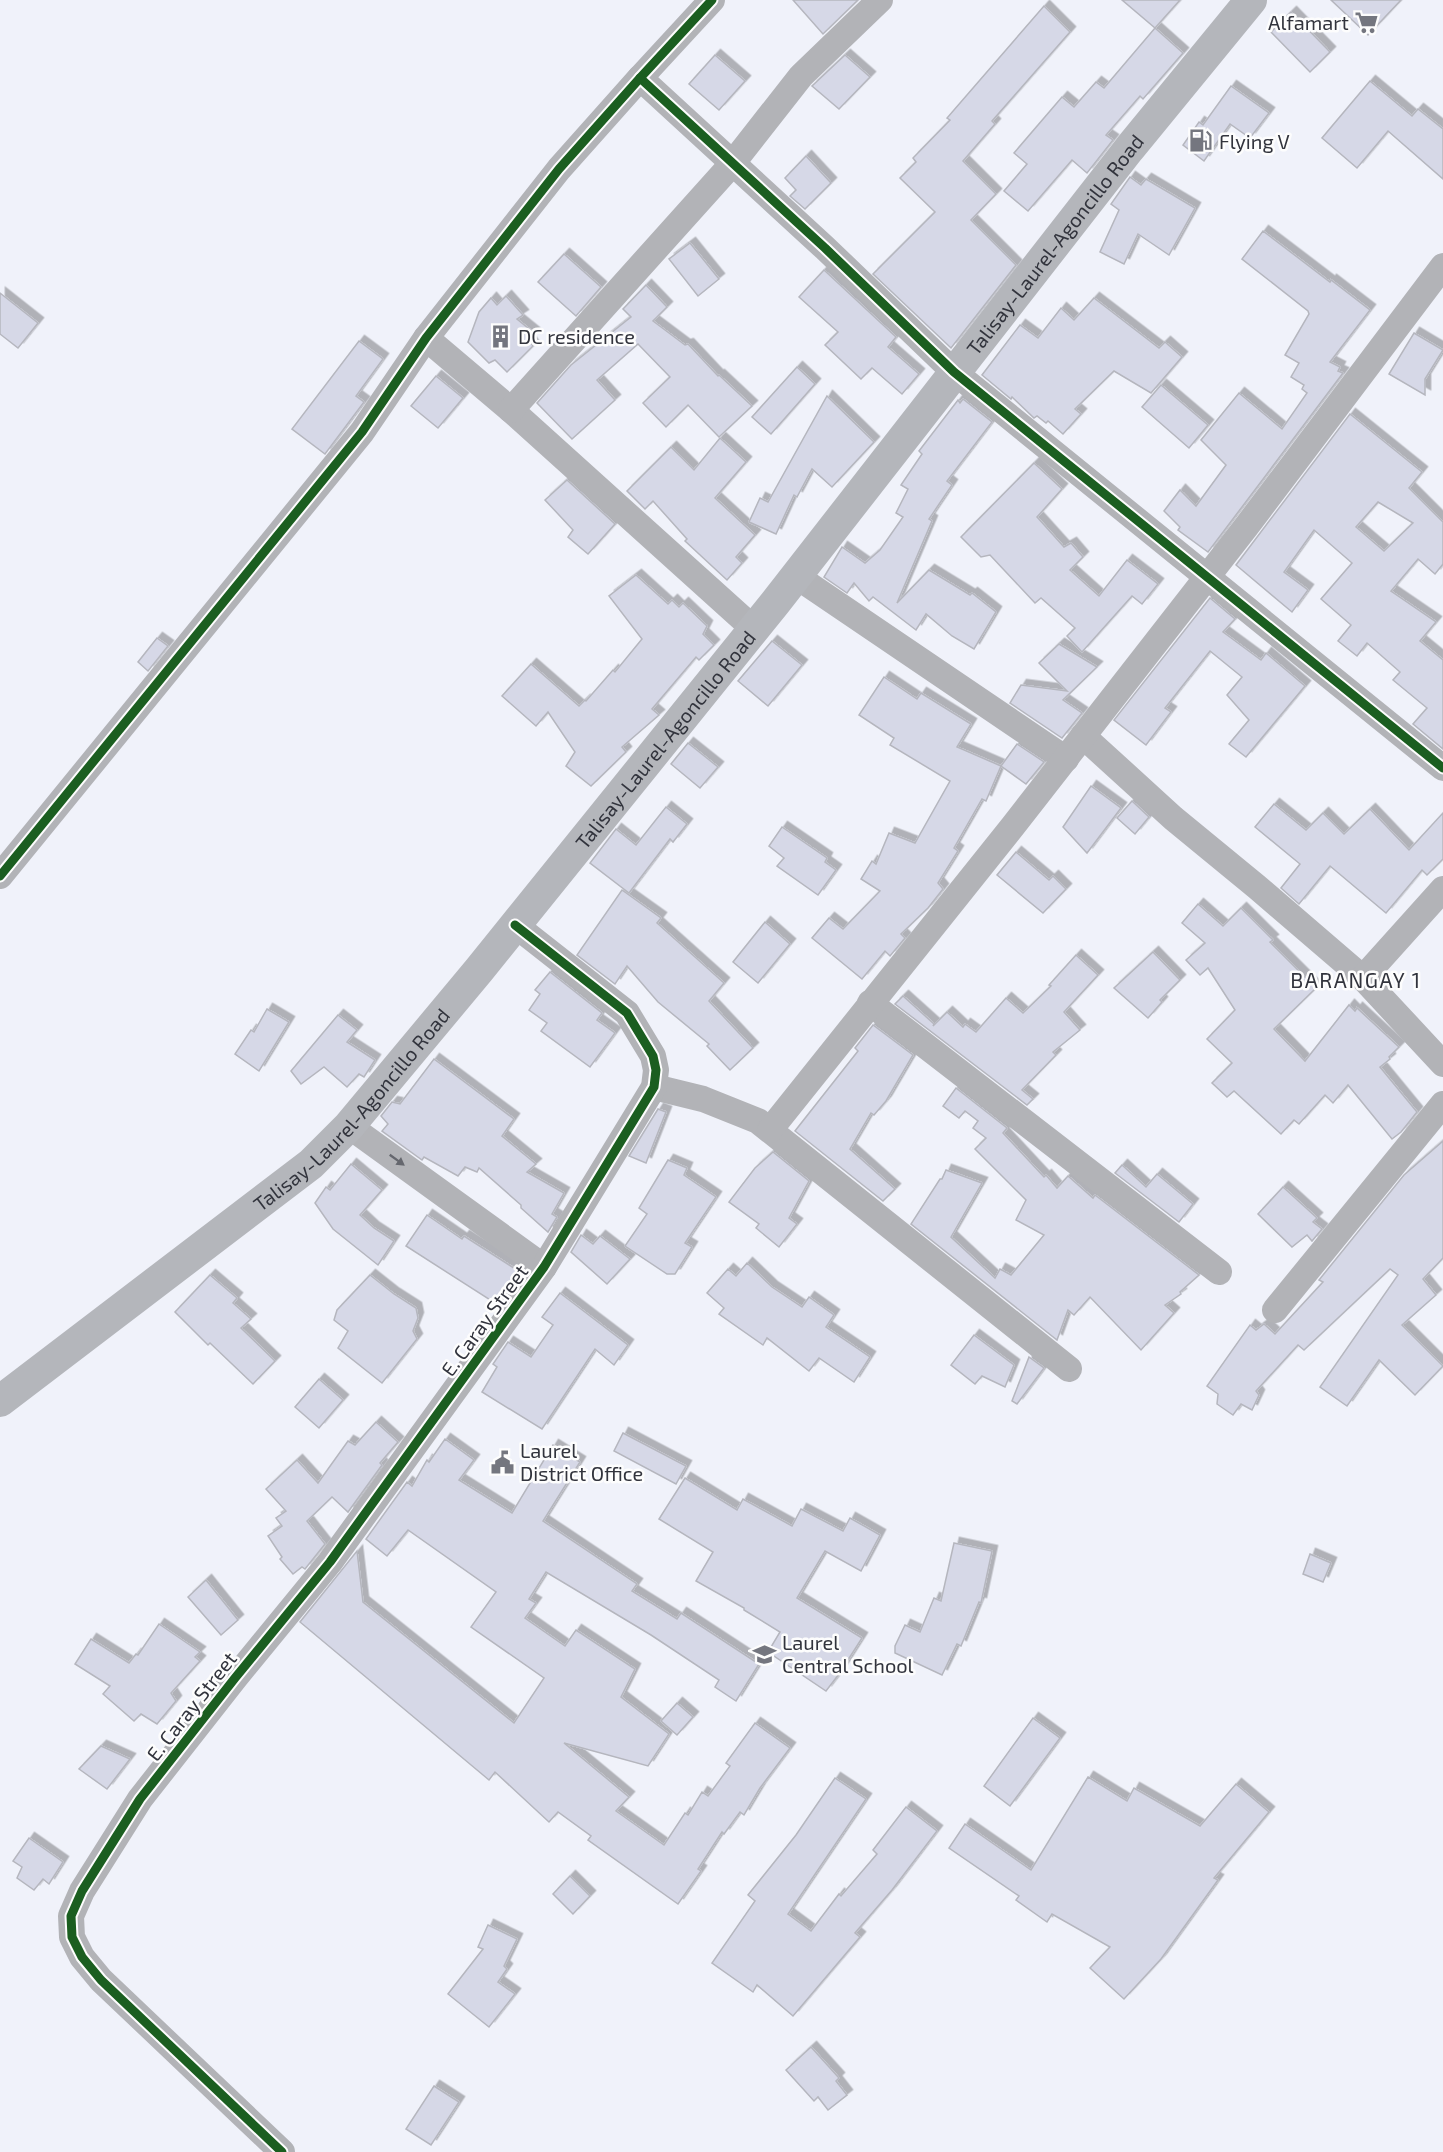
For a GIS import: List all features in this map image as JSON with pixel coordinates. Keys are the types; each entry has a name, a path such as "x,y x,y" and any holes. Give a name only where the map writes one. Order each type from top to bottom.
{"main road":[{"name":"Talisay-Laurel-Agoncillo Road","path":"0,1401 311,1164 349,1126 753,630 1129,149 1251,0"}],"street":[{"path":"0,876 362,432 426,339 559,169 712,0"},
{"path":"511,410 732,164 801,76 880,0"},
{"path":"640,78 825,248 954,372 1443,768"},
{"path":"770,1130 1066,759 1443,266"},
{"path":"426,339 511,410 753,630"},
{"path":"796,576 1066,759"},
{"path":"1083,736 1173,818 1363,978 1443,1064"},
{"path":"1363,978 1443,890"},
{"path":"515,925 627,1013 652,1056 656,1070 654,1087 704,1099 758,1120 1069,1370"},
{"path":"870,1003 1219,1272"},
{"name":"E. Caray Street","path":"282,2152 101,1980 82,1957 72,1937 71,1916 82,1891 140,1800 235,1678 330,1562 544,1267 654,1087"},
{"path":"1275,1310 1443,1104"},
{"path":"349,1126 544,1267"}],"building":[{"path":"793,0 858,0 823,34"},
{"path":"1122,0 1180,0 1155,28"},
{"name":"Alfamart","path":"1331,0 1401,0 1368,35"},
{"path":"1044,6 1070,32 992,121 995,124 963,161 996,194 971,220 1016,265 951,348 873,274 935,212 900,178 916,162 913,158 950,120 947,118"},
{"path":"1291,12 1330,52 1310,72 1271,32"},
{"path":"1155,28 1183,53 1143,99 1140,96 1106,135 1113,140 1087,173 1072,160 1028,211 1004,191 1027,164 1014,153 1062,97 1074,107 1096,82 1104,88"},
{"path":"715,55 745,81 719,110 689,84"},
{"path":"845,55 870,77 839,109 812,86"},
{"path":"1370,81 1412,116 1418,109 1443,129 1443,179 1388,131 1357,168 1322,138"},
{"path":"1231,86 1269,113 1250,138 1230,124 1204,161 1183,145 1199,122 1203,125"},
{"path":"806,156 831,183 805,209 790,196 796,190 785,178"},
{"path":"1130,177 1141,185 1146,179 1195,208 1169,255 1138,234 1124,264 1100,252 1119,210 1111,204"},
{"path":"1263,231 1370,310 1330,362 1340,367 1338,371 1343,373 1208,552 1178,530 1180,527 1164,511 1180,490 1196,506 1226,465 1201,440 1239,393 1282,429 1307,393 1302,389 1304,385 1291,377 1299,363 1285,355 1309,314 1308,311 1242,259"},
{"path":"690,243 719,279 698,296 669,259"},
{"path":"564,254 601,287 576,316 538,282"},
{"path":"824,270 896,337 888,347 919,374 902,394 872,368 861,379 825,345 838,332 799,297"},
{"path":"646,285 667,307 653,321 685,345 688,344 718,376 752,406 719,437 688,405 666,427 643,403 670,377 638,344 597,380 615,400 572,439 537,403 571,365 631,317 623,309"},
{"path":"0,293 38,323 18,348 0,334"},
{"name":"DC residence","path":"506,296 523,315 517,319 534,333 529,340 533,346 507,372 495,360 489,363 468,342 479,312 491,298 497,305"},
{"path":"1094,298 1159,348 1165,342 1182,357 1151,393 1114,371 1075,409 1081,414 1063,434 1048,421 1046,423 1037,416 1034,418 1012,397 1011,399 982,375 1020,325 1038,338 1061,308 1074,320"},
{"path":"1414,333 1443,350 1425,379 1425,395 1389,374"},
{"path":"359,341 383,359 356,396 364,402 325,454 292,429"},
{"path":"797,367 815,384 771,434 752,417"},
{"path":"436,376 463,398 438,428 411,406"},
{"path":"1161,385 1208,425 1189,448 1142,407"},
{"path":"827,396 874,442 832,487 812,469 797,497 794,495 776,534 749,522 760,498 768,502"},
{"path":"963,399 992,422 947,481 952,485 929,519 932,521 897,603 929,570 970,595 972,593 996,612 974,649 952,636 926,614 916,630 873,597 869,601 854,583 847,593 824,577 842,547 865,563 880,550 903,517 896,513 908,489 901,485 922,454 919,451 958,400 960,403"},
{"path":"1350,414 1422,472 1409,488 1443,522 1443,564 1435,574 1418,559 1391,591 1436,622 1420,641 1443,660 1443,749 1413,724 1427,708 1393,680 1400,672 1367,643 1357,656 1338,641 1351,625 1321,599 1352,563 1314,530 1284,572 1308,590 1292,612 1236,565","holes":["1378,502 1413,523 1384,551 1356,527"]},
{"path":"720,438 746,462 715,498 755,535 736,557 742,563 727,580 685,541 687,539 653,501 645,509 627,491 671,447 694,470"},
{"path":"1034,463 1062,489 1037,517 1064,547 1071,543 1083,557 1070,570 1099,596 1127,560 1158,584 1142,604 1132,596 1082,652 1067,636 1075,628 1041,598 1035,603 990,555 981,557 961,537"},
{"path":"567,480 615,524 588,554 568,537 573,530 545,500"},
{"path":"636,575 668,604 672,600 679,607 683,603 707,626 703,634 714,645 699,660 696,657 652,709 659,715 622,747 626,752 591,786 566,766 575,752 548,712 536,726 502,696 531,664 579,706 586,701 613,670 615,672 642,639 609,596"},
{"path":"1210,598 1235,619 1223,632 1261,660 1266,653 1305,686 1246,757 1229,744 1249,720 1227,695 1242,677 1210,651 1165,708 1171,712 1146,745 1114,720"},
{"path":"157,638 168,646 148,671 138,662"},
{"path":"772,641 802,665 768,706 738,681"},
{"path":"1059,644 1097,667 1063,700 1082,713 1062,738 1010,703 1021,685 1067,691 1039,663"},
{"path":"884,677 917,699 921,693 971,724 957,747 1001,766 986,801 982,799 954,848 958,851 938,883 943,889 928,908 901,934 905,938 890,956 885,951 862,979 812,938 829,918 843,929 880,891 861,879 872,861 876,864 889,833 915,843 950,781 890,745 894,738 859,715"},
{"path":"688,743 718,767 700,788 671,764"},
{"path":"1017,744 1044,762 1026,784 1001,766"},
{"path":"1091,786 1121,808 1087,853 1063,827"},
{"path":"1132,801 1149,817 1135,834 1117,818"},
{"path":"1274,804 1306,830 1323,813 1344,834 1370,809 1409,850 1443,813 1443,859 1427,875 1422,870 1386,913 1330,866 1299,904 1281,888 1300,864 1255,827"},
{"path":"666,807 687,824 673,842 670,839 629,893 590,863 616,829 636,845"},
{"path":"782,827 827,858 825,862 836,870 818,895 777,866 784,858 769,846"},
{"path":"1016,852 1049,880 1053,876 1066,889 1043,913 997,875"},
{"path":"622,890 661,918 657,923 724,983 709,1001 753,1048 730,1070 707,1046 709,1044 658,1002 627,966 615,984 577,955"},
{"path":"1198,904 1223,926 1241,908 1273,940 1270,942 1316,988 1274,1029 1305,1061 1349,1005 1355,1011 1357,1008 1399,1047 1380,1067 1417,1112 1401,1132 1392,1139 1348,1085 1333,1103 1325,1095 1299,1124 1294,1120 1281,1134 1234,1091 1227,1097 1212,1083 1232,1063 1207,1039 1235,1010 1208,968 1200,975 1186,960 1205,943 1182,923"},
{"path":"765,922 790,944 758,983 733,962"},
{"path":"1153,952 1180,980 1160,1000 1162,1002 1148,1018 1114,988"},
{"path":"1076,955 1098,975 1064,1012 1080,1030 1053,1052 1056,1055 1022,1090 1033,1099 1027,1105 895,1004 903,996 934,1024 933,1026 947,1012 963,1027 965,1024 976,1032 1006,998 1023,1013 1051,986 1049,985"},
{"path":"550,972 602,1013 597,1020 615,1033 590,1067 541,1031 547,1023 529,1010 540,994 535,990"},
{"path":"267,1009 289,1022 259,1071 235,1054 251,1030 254,1032"},
{"path":"338,1015 357,1030 347,1042 375,1060 364,1077 359,1074 347,1087 324,1067 301,1084 291,1071"},
{"path":"873,1025 913,1055 886,1101 874,1115 871,1113 850,1149 895,1189 883,1201 795,1131 858,1051 855,1048"},
{"path":"434,1059 514,1119 502,1136 536,1164 527,1172 564,1193 552,1214 557,1217 548,1232 479,1168 477,1172 465,1167 458,1176 424,1157 422,1160 382,1131 388,1124 381,1116 392,1102 400,1104"},
{"path":"956,1088 1007,1128 1003,1133 1057,1188 1068,1176 1093,1198 1095,1195 1199,1275 1180,1292 1181,1294 1165,1305 1174,1313 1141,1350 1090,1297 1074,1315 1068,1310 1057,1340 911,1224 946,1170 982,1183 951,1237 995,1278 1000,1269 1011,1275 1044,1235 1016,1220 1026,1200 975,1149 986,1138 973,1128 978,1121 965,1111 959,1118 943,1106"},
{"path":"658,1109 666,1112 646,1163 629,1156"},
{"path":"1443,1141 1443,1258 1423,1279 1436,1295 1402,1325 1443,1366 1415,1395 1379,1360 1347,1406 1320,1387 1398,1275 1390,1269 1304,1350 1298,1345 1256,1391 1259,1395 1252,1410 1241,1404 1233,1415 1217,1404 1218,1394 1207,1386 1250,1325 1256,1330 1264,1324 1275,1334 1323,1282 1319,1280 1404,1175"},
{"path":"773,1152 809,1181 789,1218 797,1224 779,1247 756,1228 759,1224 729,1202 755,1168"},
{"path":"668,1160 687,1168 684,1175 716,1197 685,1243 692,1247 675,1274 667,1274 625,1246 647,1214 639,1208"},
{"path":"351,1164 382,1190 360,1215 374,1228 394,1241 378,1265 333,1229 315,1203 326,1187 330,1190"},
{"path":"1122,1165 1146,1187 1157,1174 1193,1204 1179,1222 1115,1173"},
{"path":"1283,1187 1317,1218 1313,1222 1322,1229 1312,1241 1307,1235 1292,1247 1258,1214"},
{"path":"427,1215 462,1239 464,1236 517,1270 498,1305 406,1246"},
{"path":"581,1235 593,1244 600,1236 630,1259 607,1284 571,1252"},
{"path":"747,1263 772,1287 802,1307 809,1297 834,1315 826,1327 870,1357 854,1382 819,1358 809,1371 767,1338 763,1345 719,1314 724,1308 707,1293 728,1269 736,1276"},
{"path":"210,1275 237,1298 233,1303 251,1319 241,1328 275,1361 253,1384 210,1343 208,1345 175,1312"},
{"path":"370,1275 416,1308 418,1318 413,1331 417,1339 382,1383 338,1348 348,1331 334,1320 337,1310"},
{"path":"560,1293 628,1345 614,1365 595,1349 542,1429 482,1392 497,1367 493,1364 508,1342 531,1357 553,1325 542,1317"},
{"path":"974,1335 1014,1365 1005,1387 982,1376 975,1384 951,1365"},
{"path":"1029,1357 1044,1368 1017,1404 1012,1401"},
{"path":"319,1379 343,1400 319,1428 295,1407"},
{"path":"376,1422 398,1442 380,1463 382,1465 348,1512 332,1497 307,1521 325,1544 305,1569 302,1567 293,1574 280,1559 282,1557 268,1536 282,1526 276,1518 286,1511 266,1489 297,1460 318,1483 348,1441 355,1445"},
{"path":"623,1433 686,1466 676,1484 614,1451"},
{"path":"445,1439 474,1460 459,1480 512,1513 553,1445 580,1462 543,1521 637,1584 632,1591 677,1619 681,1613 759,1664 736,1701 715,1687 719,1680 651,1635 546,1572 529,1599 536,1603 525,1618 565,1646 576,1630 635,1669 621,1697 669,1734 648,1766 564,1743 629,1797 616,1811 664,1845 685,1813 688,1815 702,1792 708,1796 730,1766 726,1763 755,1723 790,1748 760,1788 744,1815 740,1812 724,1834 722,1832 698,1869 701,1871 678,1904 588,1840 591,1836 558,1812 549,1822 495,1772 489,1780 300,1622 357,1551 363,1602 514,1723 544,1678 471,1627 496,1592 408,1530 387,1556 366,1539 407,1482 412,1486 427,1460 429,1462"},
{"path":"685,1478 737,1510 743,1499 792,1526 801,1509 843,1531 850,1518 880,1535 861,1571 825,1551 797,1598 862,1638 826,1691 768,1652 780,1632 744,1608 696,1581 713,1552 659,1519"},
{"path":"954,1543 992,1551 981,1603 979,1602 961,1646 957,1644 942,1675 895,1653 895,1646 905,1625 920,1632 934,1598 941,1601"},
{"path":"1310,1554 1331,1563 1323,1582 1303,1574"},
{"path":"206,1580 238,1620 221,1635 188,1597"},
{"path":"159,1624 200,1652 195,1657 200,1661 171,1693 176,1701 157,1724 141,1714 134,1721 103,1694 110,1686 75,1664 91,1639 129,1663 136,1654 138,1655"},
{"path":"677,1703 693,1717 677,1735 661,1721"},
{"path":"1033,1718 1060,1738 1010,1806 984,1786"},
{"path":"101,1746 130,1759 107,1789 79,1769"},
{"path":"1088,1777 1127,1801 1134,1788 1200,1826 1236,1784 1269,1812 1214,1878 1218,1880 1161,1959 1124,1999 1090,1968 1110,1947 1052,1914 1047,1922 1016,1900 1019,1896 949,1848 965,1824 1031,1870"},
{"path":"835,1778 866,1799 788,1914 811,1931 839,1894 841,1896 877,1854 873,1850 906,1807 937,1831 892,1890 855,1933 860,1937 793,2016 757,1985 753,1992 712,1963 755,1901 748,1895 796,1835"},
{"path":"29,1838 63,1862 49,1884 43,1879 34,1890 17,1878 22,1867 13,1861"},
{"path":"570,1876 590,1896 573,1914 553,1894"},
{"path":"488,1925 517,1939 504,1966 507,1969 498,1982 515,1994 489,2027 448,1994 483,1949 478,1947"},
{"path":"811,2047 839,2078 836,2081 847,2095 828,2110 818,2097 814,2101 786,2070"},
{"path":"434,2086 459,2102 431,2145 406,2129"}],"cycle path":[{"path":"712,0 640,78 825,248 954,372 1443,768"},
{"path":"0,876 362,432 426,338 559,169 640,78"},
{"path":"282,2152 101,1980 82,1957 72,1937 71,1916 82,1891 140,1799 330,1562 544,1267 654,1087 656,1070 653,1056 627,1013 515,925"}],"place":[{"name":"Alfamart","path":"1367,22"},
{"name":"Flying V","path":"1201,141"},
{"name":"DC residence","path":"500,336"},
{"name":"Laurel District Office","path":"502,1462"},
{"name":"Laurel Central School","path":"764,1654"}],"district":[{"name":"BARANGAY 1","path":"1356,979"}]}
